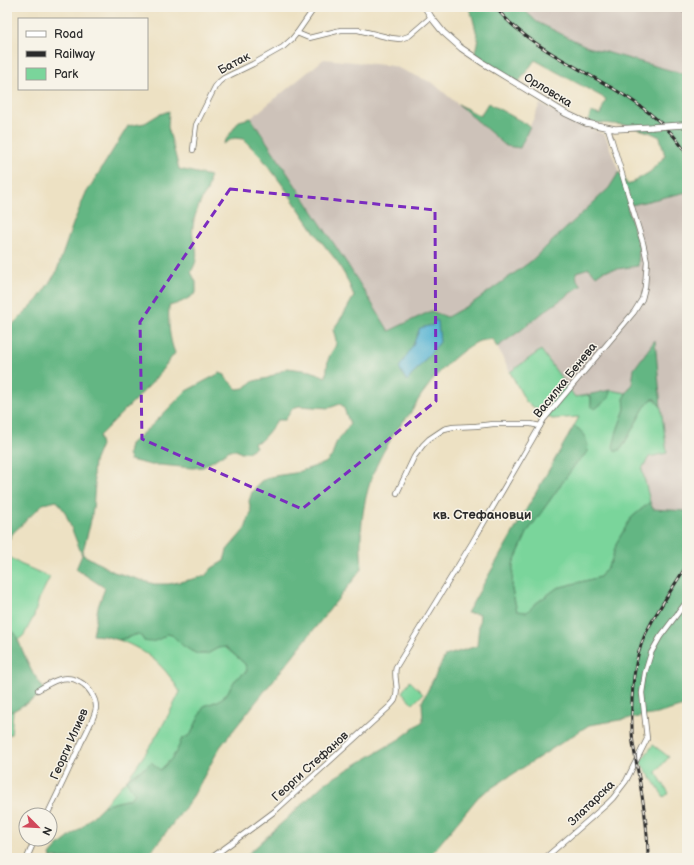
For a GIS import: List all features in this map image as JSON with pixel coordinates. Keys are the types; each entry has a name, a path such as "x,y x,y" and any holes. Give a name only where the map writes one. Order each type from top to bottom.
{"main road":[{"name":"Орловска","path":"425,7 430,17 449,38 461,48 564,113 586,123 608,128 626,129 685,125"}],"street":[{"name":"Батак","path":"193,150 196,125 219,82 283,47 292,39 315,7"},
{"path":"679,7 687,12"},
{"path":"297,32 309,38 341,30 358,30 400,39 409,36 430,17"},
{"name":"Василка Бенева","path":"395,672 399,662 472,543 540,426 548,414 634,312 644,294 647,261 608,128"},
{"path":"397,493 414,457 423,444 444,429 493,424 531,424 540,426"},
{"name":"Златарска","path":"545,858 607,804 626,781 647,739 642,693 643,680 647,664 655,644 687,601"},
{"name":"Георги Стефанов","path":"211,858 275,811 389,707 397,695 395,672"},
{"name":"Георги Илиев","path":"38,690 49,682 69,678 80,682 90,692 96,702 96,710 86,734 51,807"},
{"path":"27,858 32,847"}],"highlighted area":[{"path":"230,189 435,210 436,401 302,509 142,439 140,322"}],"shaded area":[{"path":"521,7 687,7 687,75 588,47 537,22"},
{"path":"324,59 393,66 433,83 506,146 520,148 540,104 605,135 619,172 609,188 530,262 474,302 447,317 431,311 389,331 348,265 251,118"},
{"path":"687,192 687,511 653,509 650,502 642,469 649,457 667,452 660,399 634,369 632,384 626,393 610,390 575,397 541,350 510,372 497,347 581,285 577,280 576,272 589,268 596,276 603,271 638,266 639,248 627,206"}],"green space":[{"path":"468,7 521,7 537,22 588,47 687,75 687,192 627,206 639,248 638,266 603,271 596,276 589,268 576,272 577,280 582,285 497,347 492,339 479,341 470,346 449,362 431,382 410,414 396,430 373,473 364,504 362,520 362,569 220,747 191,800 146,858 51,858 50,855 57,847 82,827 103,806 129,799 135,794 126,780 151,762 160,770 173,757 181,740 191,734 204,706 218,701 226,695 235,680 247,671 245,664 226,647 218,648 207,654 197,654 183,646 172,635 167,634 150,642 144,641 138,634 119,640 93,635 98,607 105,588 76,569 82,555 65,512 57,501 43,504 13,533 7,543 7,330 38,299 56,273 85,195 128,126 145,123 158,115 169,111 168,127 179,169 210,176 208,189 202,198 193,226 193,238 197,253 195,264 191,272 196,282 196,293 177,304 169,306 169,330 175,353 151,384 99,436 101,445 94,462 93,475 95,484 93,509 82,554 114,572 154,584 169,584 205,576 212,568 224,561 227,550 245,529 251,512 249,501 252,492 261,481 274,476 295,473 325,463 332,456 336,443 350,424 343,406 340,404 329,408 299,406 293,408 285,420 277,420 260,441 254,443 256,447 248,452 241,453 236,450 230,450 203,467 192,468 151,465 130,460 128,454 130,444 151,426 186,391 220,373 225,375 237,389 244,388 254,381 268,378 287,368 311,371 326,377 328,360 336,344 333,330 354,296 346,277 336,260 320,240 284,187 262,158 243,139 234,138 223,144 239,121 251,118 348,265 389,331 431,311 447,317 474,302 530,262 609,188 619,172 628,185 650,172 665,156 660,137 649,132 625,125 588,122 591,112 600,115 606,99 535,60 518,83 474,56 478,39 472,15","holes":["433,325 440,342 407,381 413,345 420,328"]},
{"path":"488,103 530,126 520,148 506,146 458,104 480,116"},
{"path":"655,340 661,407 655,399 652,399 644,408 622,448 616,452 613,447 625,409 624,397 632,384 634,369"},
{"path":"541,350 575,397 587,395 591,397 591,406 609,398 610,390 626,393 624,397 625,409 617,431 622,448 644,408 652,399 654,399 661,407 667,453 649,457 642,469 650,502 631,518 617,542 611,562 600,577 557,588 535,604 526,613 517,611 512,590 513,564 528,531 577,462 588,452 581,431 574,426 579,417 552,419 526,402 510,372"},
{"path":"610,390 609,398 595,409 591,406 591,397 587,395"},
{"path":"574,426 581,431 585,437 588,452 577,462 528,531 513,564 512,590 517,611 527,612 535,604 557,588 600,577 611,562 617,542 631,518 650,502 653,509 687,511 687,705 657,714 589,725 479,796 428,858 244,858 325,783 401,738 423,721 422,702 445,656 477,646 480,614 467,613"},
{"path":"7,555 20,564 50,577 39,599 34,616 24,635 18,640 15,633 7,629"},
{"path":"7,629 15,633 31,670 46,692 13,711 7,712"},
{"path":"139,634 144,641 161,638 167,634 172,635 183,646 197,654 207,654 218,648 225,647 245,664 247,671 235,680 226,695 218,701 204,706 191,734 181,740 173,757 160,770 151,762 146,767 128,778 156,736 180,692 168,674 147,654 119,640"},
{"path":"410,681 423,694 413,704 402,692"},
{"path":"13,711 11,734 7,735 7,712"},
{"path":"653,745 669,757 656,772 669,793 664,797 640,762"},
{"path":"126,780 135,794 129,799 103,806"}],"water":[{"path":"434,320 438,321 440,342 407,381 399,368 413,345 420,328 433,325"}],"railway":[{"path":"495,7 514,26 535,43 604,83 648,112 671,133 687,154"},
{"path":"648,858 645,814 632,736 634,675 639,650 649,627 687,565"}],"district":[{"name":"кв. Стефановци","path":"482,514"}]}
